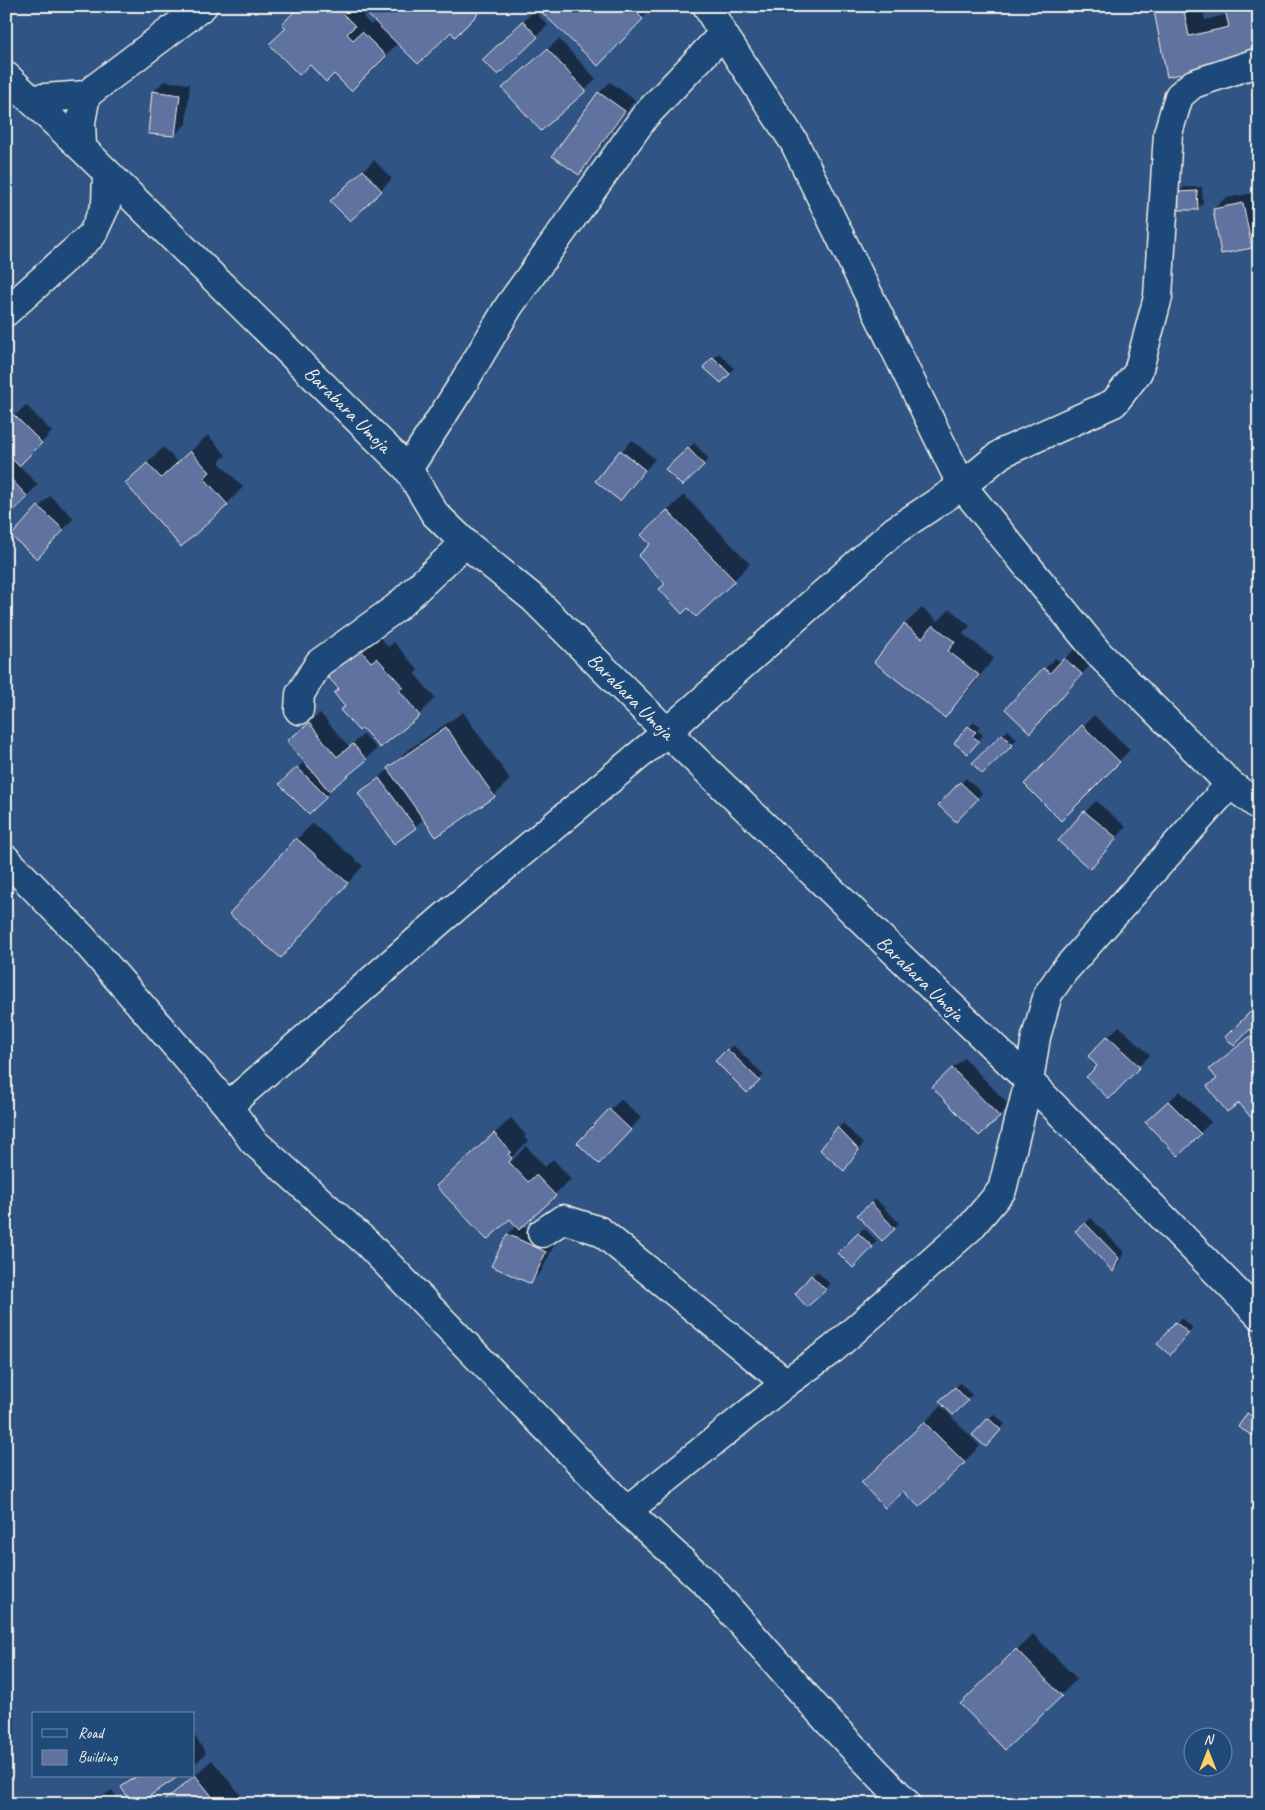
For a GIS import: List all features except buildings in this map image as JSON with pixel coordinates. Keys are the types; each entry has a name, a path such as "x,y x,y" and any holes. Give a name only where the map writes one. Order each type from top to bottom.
{"street":[{"path":"31,99 86,94 203,6"},
{"path":"707,6 723,34 794,142 962,486 1099,654 1230,784 1259,806"},
{"path":"408,468 509,306 645,116 723,34"},
{"path":"228,1106 443,918 667,732 894,531 962,486 1002,453 1114,403 1138,372 1158,297 1168,133 1179,96 1193,84 1259,62"},
{"name":"Barabara Umoja","path":"6,76 108,173 408,468 435,514 465,543 534,599 667,732 1029,1081 1259,1315"},
{"path":"82,148 81,122 86,94"},
{"path":"6,312 92,235 106,205 108,173"},
{"path":"299,710 300,694 320,663 396,608 465,543"},
{"path":"627,1510 786,1383 834,1349 970,1228 1002,1190 1029,1081 1036,1037 1048,994 1064,971 1230,784"},
{"path":"6,859 81,936 228,1106 253,1141 368,1244 627,1510 708,1585 826,1719 907,1804"},
{"path":"542,1233 563,1219 600,1230 786,1383"}]}
